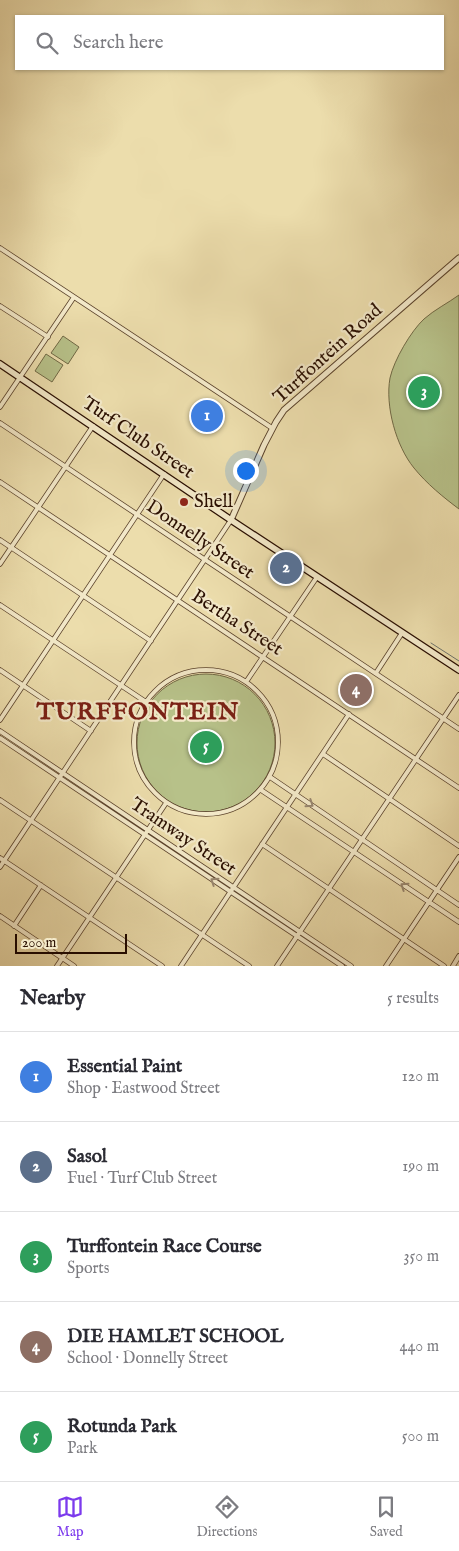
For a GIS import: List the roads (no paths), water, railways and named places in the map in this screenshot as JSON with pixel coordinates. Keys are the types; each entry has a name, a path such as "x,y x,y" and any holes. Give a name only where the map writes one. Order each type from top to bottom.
{"main road":[{"name":"Turf Club Street","path":"0,364 231,520 459,670"}],"street":[{"path":"1,250 272,428"},
{"name":"Turffontein Road","path":"231,520 272,428 281,414 459,258"},
{"path":"0,407 74,297"},
{"path":"0,306 48,337"},
{"name":"Donnelly Street","path":"0,423 459,729"},
{"path":"0,564 93,426"},
{"path":"0,720 164,474"},
{"name":"Bertha Street","path":"0,482 459,788"},
{"path":"0,867 2,859 31,821 231,520"},
{"path":"0,540 151,641"},
{"path":"246,682 317,577"},
{"path":"0,605 146,702"},
{"path":"376,674 402,633"},
{"path":"0,670 91,731"},
{"path":"194,671 224,672 246,682 265,700 277,724 278,751 270,777 261,790 250,800 238,808 216,814 187,812 166,802 154,792 144,779 135,756 134,732 138,716 146,702 153,693 167,682 177,676 194,671"},
{"path":"277,966 459,695"},
{"path":"181,966 348,714"},
{"name":"Tramway Street","path":"0,732 107,803 171,852 230,892 336,959 351,966"},
{"name":"Tramway Street","path":"0,738 104,808 174,847 268,910 299,934"},
{"path":"27,756 30,751"},
{"path":"322,754 459,846"},
{"path":"270,777 459,905"},
{"path":"261,790 459,922"},
{"path":"0,800 249,966"},
{"path":"57,966 166,802"},
{"path":"104,808 107,803"},
{"path":"262,844 444,966"},
{"path":"171,852 174,847"},
{"path":"386,966 459,857"},
{"path":"187,863 190,858"},
{"path":"2,859 162,966"},
{"path":"14,926 41,885"},
{"path":"265,914 268,910"},
{"path":"0,916 74,966"},
{"path":"453,966 459,956"},
{"name":"Tramway Street","path":"336,959 342,966"}],"waterway":[{"path":"431,643 459,661"}],"place":[{"name":"Turffontein Race Course","path":"424,392"},
{"name":"Essential Paint","path":"207,416"},
{"name":"Shell","path":"184,502"},
{"name":"Sasol","path":"286,568"},
{"name":"DIE HAMLET SCHOOL","path":"356,690"},
{"name":"Rotunda Park","path":"206,747"}],"district":[{"name":"TURFFONTEIN","path":"138,712"}]}
